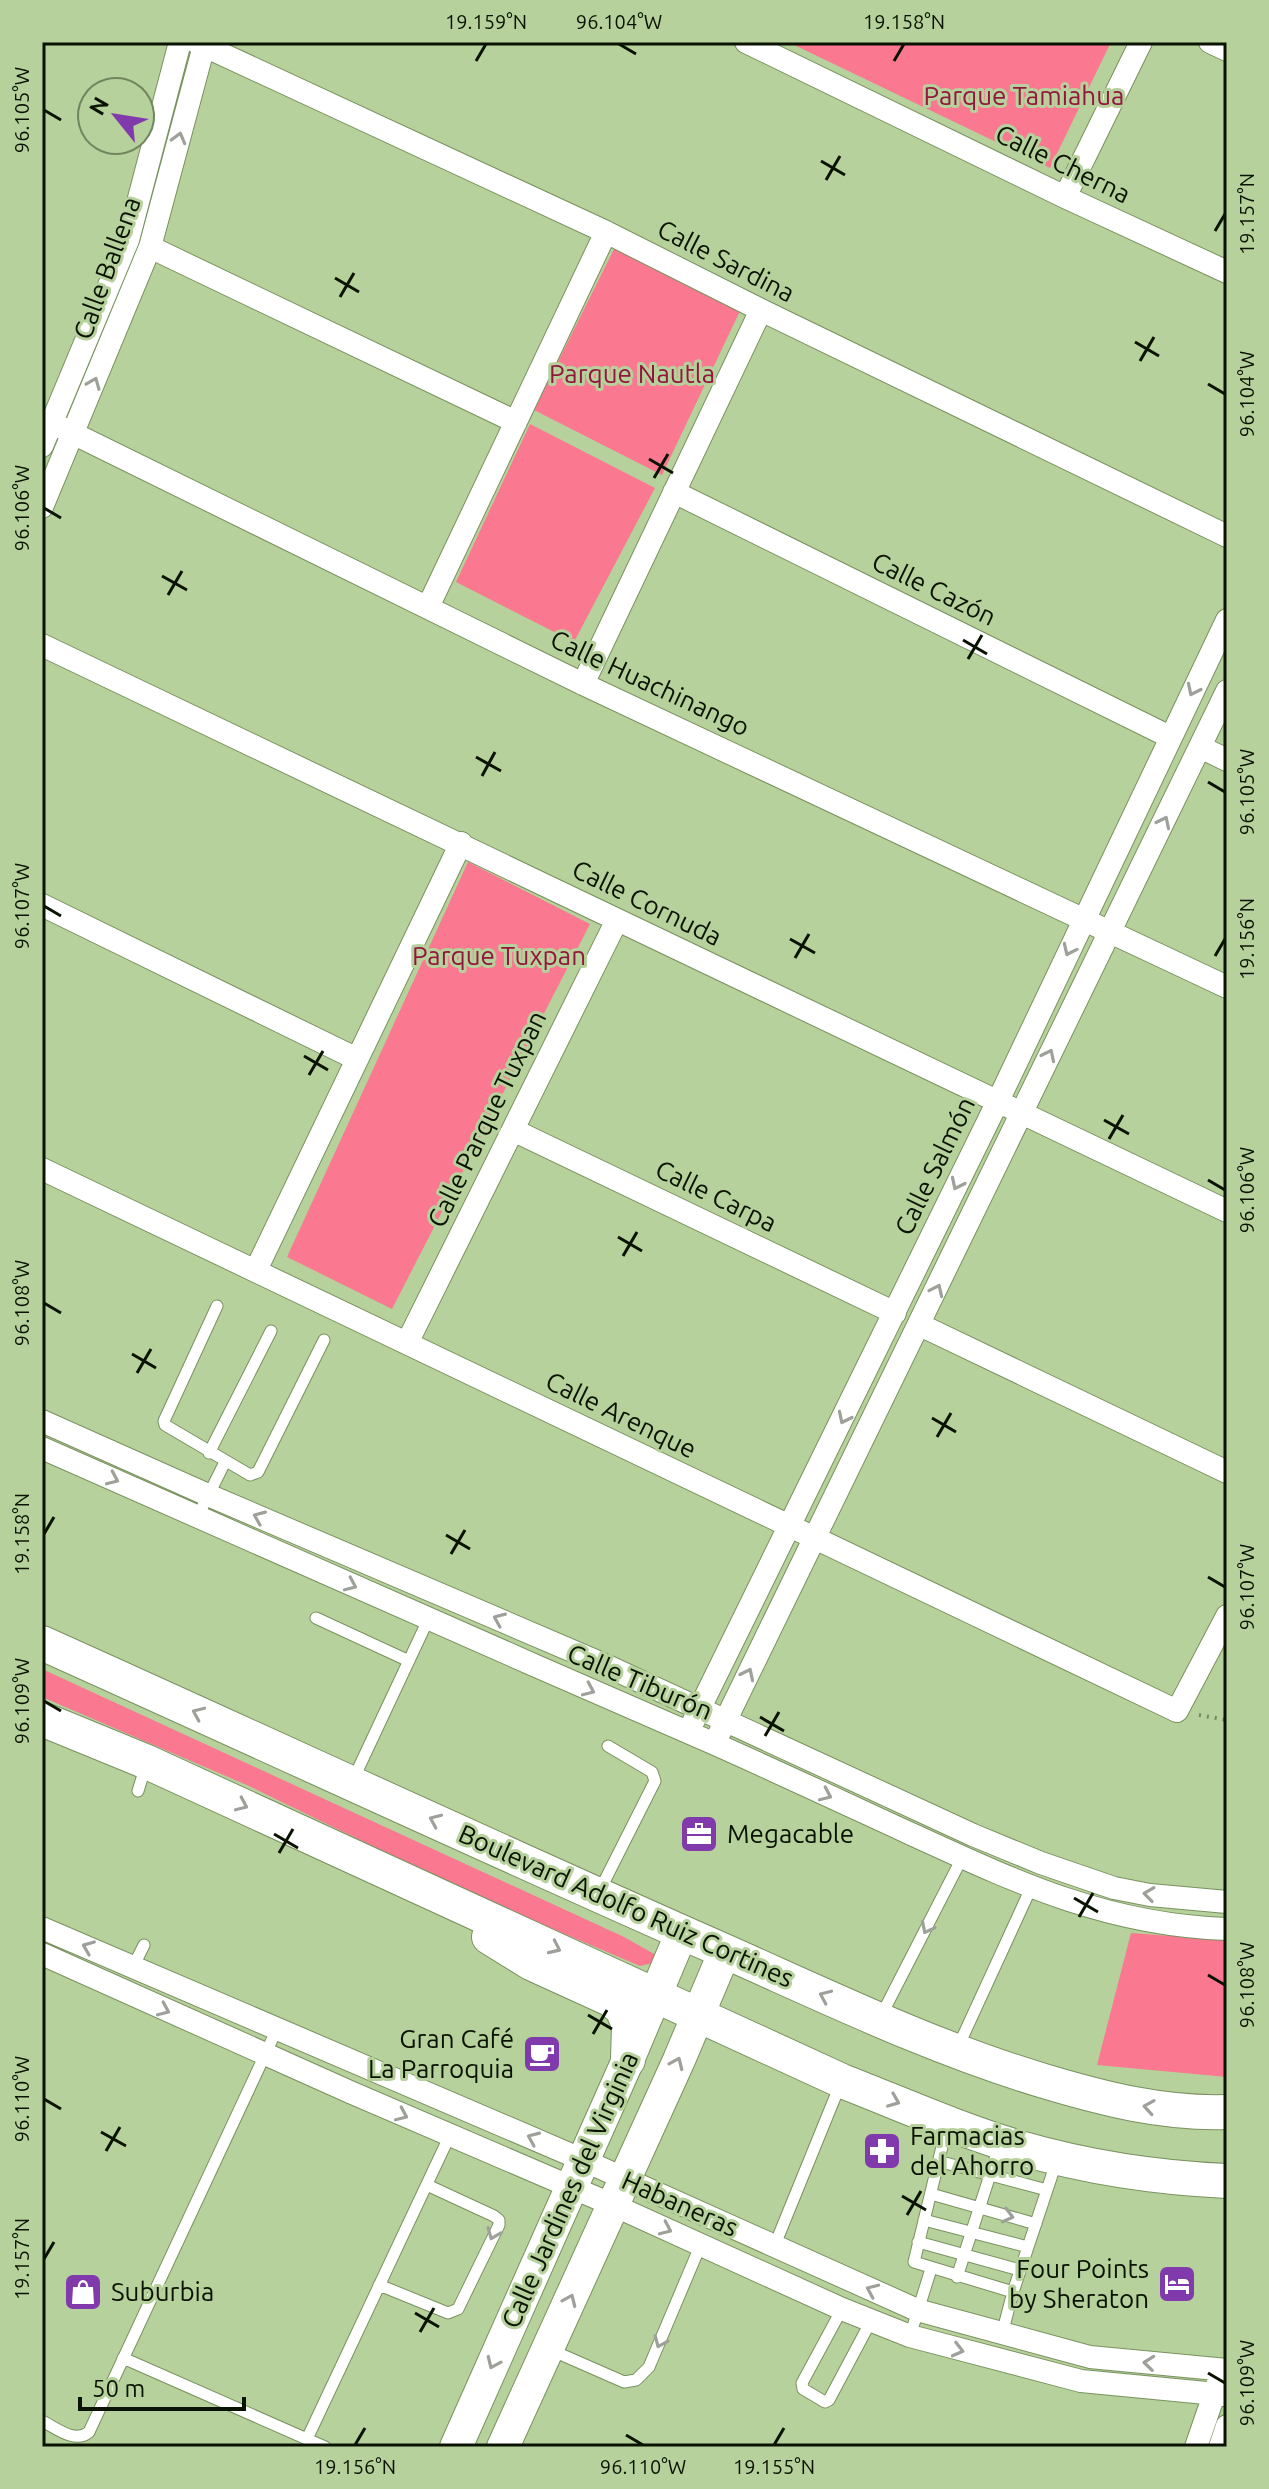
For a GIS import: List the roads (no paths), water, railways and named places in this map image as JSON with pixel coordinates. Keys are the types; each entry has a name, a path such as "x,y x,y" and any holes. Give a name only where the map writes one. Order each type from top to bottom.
{"main road":[{"name":"Boulevard Adolfo Ruiz Cortines","path":"42,1643 879,2020 956,2051 1093,2096 1152,2109 1227,2112"},
{"path":"42,1719 142,1777 392,1873 842,2081 948,2123 1058,2156 1160,2174 1227,2181"},
{"path":"392,1873 531,1963 610,1999 622,2009 629,2025 628,2060"}],"street":[{"name":"Calle Ballena","path":"42,446 128,240 180,42"},
{"name":"Calle Cherna","path":"746,42 1227,272"},
{"path":"1065,197 1141,42"},
{"path":"1210,42 1227,50"},
{"name":"Calle Ballena","path":"42,507 150,247 202,43"},
{"name":"Calle Sardina","path":"202,43 606,232 1227,536"},
{"path":"428,607 606,232"},
{"path":"150,247 516,422"},
{"path":"583,684 761,310"},
{"name":"Calle Huachinango","path":"52,423 583,684 1227,987"},
{"name":"Calle Cazón","path":"674,492 1170,737"},
{"name":"Calle Salmón","path":"688,1733 997,1103 1227,620"},
{"name":"Calle Cornuda","path":"42,645 1227,1211"},
{"name":"Calle Salmón","path":"715,1744 1227,691"},
{"path":"1200,747 1227,760"},
{"path":"256,1270 461,843"},
{"path":"42,905 357,1059"},
{"name":"Calle Parque Tuxpan","path":"407,1343 617,920"},
{"name":"Calle Carpa","path":"513,1130 895,1313"},
{"name":"Calle Arenque","path":"42,1169 1177,1711 1227,1616"},
{"path":"920,1325 1227,1472"},
{"name":"Calle Tiburón","path":"42,1421 605,1665 973,1835 1093,1882 1150,1895 1227,1902"},
{"name":"Calle Tiburón","path":"42,1448 715,1744 1031,1888 1142,1922 1227,1929"},
{"name":"Habaneras","path":"42,1928 362,2066 619,2192 774,2247 917,2310 1090,2357 1225,2370"},
{"name":"Calle Jardines del Virginia","path":"456,2447 682,1932"},
{"name":"Calle Jardines del Virginia","path":"503,2447 725,1951"},
{"name":"Habaneras","path":"42,1954 450,2135 576,2173"},
{"path":"350,2092 362,2066"},
{"name":"Habaneras","path":"619,2192 701,2244 842,2309 910,2336 1081,2381 1220,2396"},
{"path":"1196,2447 1220,2396 1225,2370"},
{"path":"1220,2447 1227,2426"}],"lane":[{"path":"217,1306 164,1421 169,1429 250,1475 258,1472 324,1340"},
{"path":"209,1453 271,1331"},
{"path":"198,1516 225,1462"},
{"path":"316,1618 409,1661"},
{"path":"352,1782 428,1620"},
{"path":"597,1894 655,1781 652,1772 608,1746"},
{"path":"879,2020 962,1858"},
{"path":"956,2051 1031,1888"},
{"path":"121,1991 144,1945"},
{"path":"42,2421 76,2437 83,2437 89,2432 277,2029"},
{"path":"774,2247 842,2081"},
{"path":"948,2123 914,2262 1013,2292"},
{"path":"307,2439 450,2135"},
{"path":"957,2277 1001,2141"},
{"path":"1002,2334 1058,2156"},
{"path":"938,2161 1047,2190"},
{"path":"379,2285 454,2313 499,2225 499,2220 427,2185"},
{"path":"931,2194 1036,2224"},
{"path":"924,2220 1028,2247"},
{"path":"918,2242 1020,2270"},
{"path":"548,2349 624,2382 636,2380 649,2367 701,2244"},
{"path":"910,2336 931,2269"},
{"path":"842,2309 802,2383 803,2389 825,2402 829,2400 871,2321"},
{"path":"123,2358 325,2447"}],"place":[{"name":"Megacable","path":"699,1834"},
{"name":"Gran Café La Parroquia","path":"542,2054"},
{"name":"Farmacias del Ahorro","path":"882,2151"},
{"name":"Four Points by Sheraton","path":"1177,2284"},
{"name":"Suburbia","path":"83,2292"}],"park label":[{"name":"Parque Tamiahua","path":"1024,96"},
{"name":"Parque Nautla","path":"632,374"},
{"name":"Parque Tuxpan","path":"499,956"}]}
